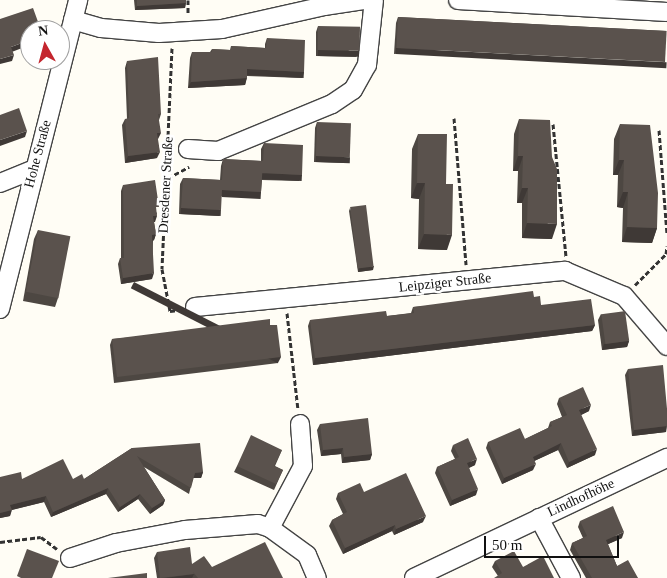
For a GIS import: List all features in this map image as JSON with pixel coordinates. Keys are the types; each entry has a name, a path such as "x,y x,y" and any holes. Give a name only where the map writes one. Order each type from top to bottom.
{"street":[{"name":"Hohe Straße","path":"0,309 33,170 78,0"},
{"path":"73,20 101,28 173,32 222,29 324,6 364,0"},
{"name":"Dresdener Straße","path":"188,149 218,151 332,104 353,90 367,65 374,0"},
{"path":"458,0 667,12"},
{"path":"0,182 33,170"},
{"name":"Leipziger Straße","path":"195,307 565,271 624,296 667,346"},
{"path":"270,528 303,466 300,424"},
{"name":"Lindhofhöhe","path":"414,578 667,458"},
{"path":"539,518 570,578"},
{"path":"70,558 116,543 185,530 258,524 270,528 307,555 318,578"}],"path":[{"name":"Dresdener Straße","path":"173,32 162,269 170,312 195,307"},
{"path":"454,118 465,258"},
{"path":"553,124 566,245"},
{"path":"658,130 667,233"},
{"path":"624,296 666,254 667,246"},
{"path":"287,312 300,424"},
{"path":"0,542 41,537 70,558"}],"building":[{"path":"137,0 186,0 186,3 137,6"},
{"path":"33,8 37,20 20,20 20,44 11,47 14,55 0,59 0,19"},
{"path":"398,17 667,31 665,62 396,48"},
{"path":"318,26 360,27 360,51 318,50"},
{"path":"267,38 305,40 304,72 247,69 247,78 191,82 192,52 212,52 212,49 231,50 231,46 266,48"},
{"path":"158,57 161,114 158,114 161,133 157,133 160,152 128,156 125,119 129,118 127,61"},
{"path":"19,108 27,131 0,140 0,115"},
{"path":"519,119 550,120 552,157 557,169 557,224 527,223 528,188 522,188 523,156 518,156"},
{"path":"317,122 351,123 350,157 316,156"},
{"path":"620,124 650,125 658,193 657,228 627,227 628,192 623,192 624,160 619,160"},
{"path":"418,134 447,134 446,184 453,184 452,235 424,234 425,183 417,183"},
{"path":"264,143 303,145 302,175 262,173 261,192 222,190 221,210 181,208 183,178 222,180 223,159 263,161"},
{"path":"155,180 159,207 156,207 157,216 153,216 156,234 152,235 154,273 123,278 120,258 124,258 123,185"},
{"path":"366,205 374,267 358,268 350,207"},
{"path":"38,230 70,236 58,298 26,292"},
{"path":"533,291 534,297 540,296 541,305 591,299 595,325 315,358 310,320 386,311 387,316 414,313 413,307"},
{"path":"625,311 629,341 605,344 601,314"},
{"path":"270,319 270,325 277,325 281,357 117,377 112,339"},
{"path":"663,365 667,426 634,430 628,369"},
{"path":"583,387 591,405 579,410 597,449 569,462 561,443 533,457 536,464 504,478 488,442 520,428 525,439 552,426 550,422 567,415 559,398"},
{"path":"368,418 372,454 344,457 343,448 323,450 320,424"},
{"path":"251,435 282,450 274,466 283,470 276,484 237,466"},
{"path":"468,438 477,459 467,463 478,489 452,500 437,467 459,457 453,445"},
{"path":"200,443 203,472 195,473 191,488 137,456 165,500 152,508 140,494 120,507 108,488 53,512 46,496 10,505 12,510 0,513 0,477 21,472 22,479 63,459 73,479 82,474 84,479 132,448"},
{"path":"406,473 426,516 396,529 395,525 345,548 332,520 347,512 338,493 360,483 364,492"},
{"path":"613,506 624,532 606,540 617,566 628,560 638,578 592,578 572,543 587,536 580,521"},
{"path":"265,542 283,578 198,578 193,572 194,574 160,578 157,552 190,547 192,564 204,556 212,567"},
{"path":"27,549 59,561 52,578 21,578 17,576"},
{"path":"514,551 523,567 543,556 554,578 494,578 502,573 495,561"},
{"path":"147,573 147,578 108,578"}]}
